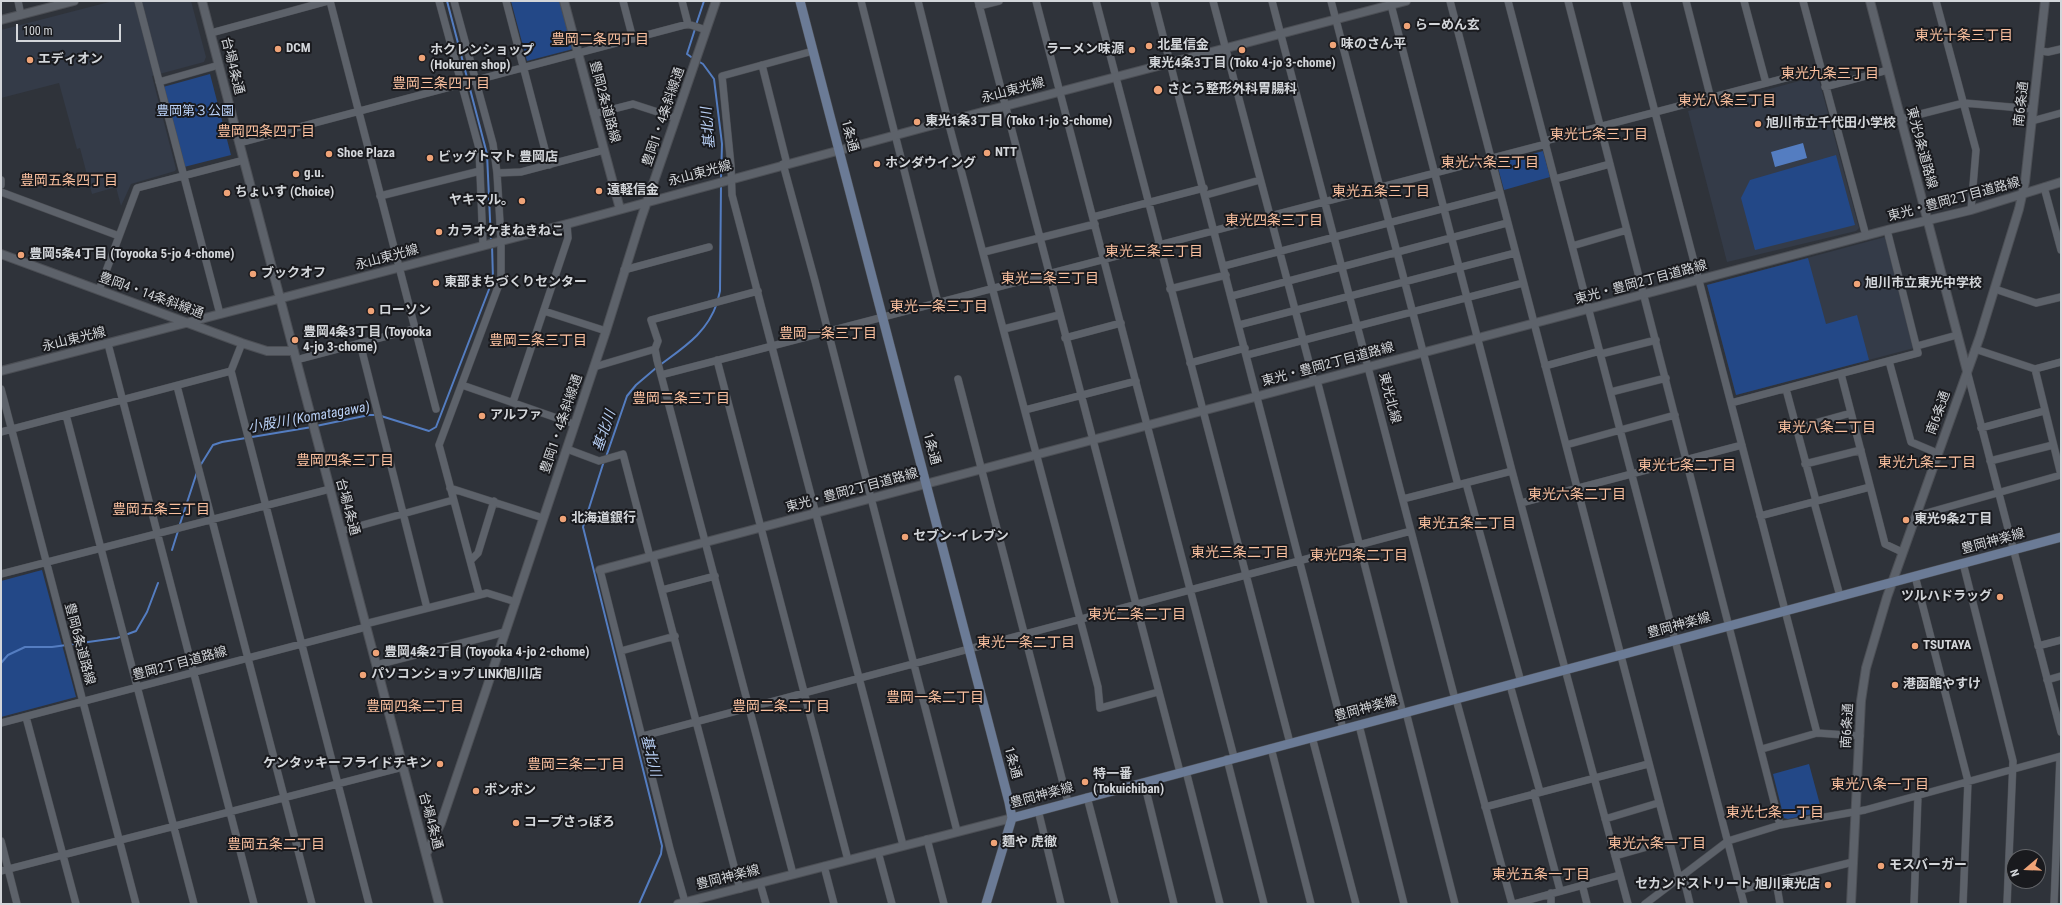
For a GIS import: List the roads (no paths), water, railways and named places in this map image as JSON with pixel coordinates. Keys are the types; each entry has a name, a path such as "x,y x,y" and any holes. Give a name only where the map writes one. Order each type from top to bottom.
{"main road":[{"name":"1条通","path":"800,1 927,484 1012,818"},
{"name":"豊岡神楽線","path":"1012,818 1230,758 1510,685 2061,537"},
{"path":"986,904 1012,818"}],"street":[{"path":"18,1 21,15"},
{"path":"1,20 74,1"},
{"path":"138,1 220,314"},
{"name":"台場4条通","path":"202,1 439,904"},
{"path":"211,33 329,1 436,409"},
{"path":"439,1 463,83 478,148 486,244"},
{"path":"454,1 474,80 493,144 497,173 501,278 439,445 453,500 471,560 483,593 516,602"},
{"path":"506,1 549,165"},
{"name":"豊岡2条道路線","path":"564,1 620,209"},
{"path":"623,1 633,39"},
{"path":"682,1 693,26"},
{"name":"豊岡1・4条斜線通","path":"426,854 441,823 567,449 647,201 716,1"},
{"path":"861,1 938,303"},
{"path":"918,1 948,121 994,288 1098,687 1100,708 1158,692"},
{"path":"999,1 978,4 1158,692 1183,772 1220,904"},
{"path":"1036,1 1191,590 1264,904"},
{"path":"1096,1 1170,289 1290,743"},
{"path":"1154,1 1301,560 1343,729"},
{"path":"1213,1 1287,282 1456,904"},
{"name":"東光北線","path":"1272,1 1411,531 1485,807 1513,904"},
{"path":"1331,1 1458,485"},
{"name":"永山東光線","path":"1,371 567,224 647,201 1060,92 1115,76 1336,20 1391,3 1406,1"},
{"path":"1450,1 1668,841 1690,904"},
{"path":"1508,1 1744,904"},
{"path":"1568,1 1762,749 1780,825"},
{"path":"1626,1 1817,734"},
{"path":"1686,1 1711,99"},
{"path":"1744,1 1766,83"},
{"path":"1803,1 1866,236"},
{"name":"東光9条道路線","path":"1871,1 1967,371"},
{"path":"1936,1 1976,150 1971,210"},
{"name":"南6条通","path":"1851,904 1861,701 1866,668 1902,552 1995,289 2022,195 2032,121 2045,1"},
{"path":"1391,3 1512,471 1628,904"},
{"path":"239,142 633,39 693,26 706,30"},
{"path":"2040,51 2048,52 2061,49"},
{"path":"813,51 722,76 731,166 728,180 773,346 858,679 903,845"},
{"path":"159,82 219,65"},
{"path":"762,65 785,164 957,831"},
{"path":"661,373 883,318 1104,258 1435,173 1600,127 1711,99 1820,69"},
{"path":"1825,87 1888,70"},
{"path":"1901,118 1964,103 2033,109"},
{"path":"594,114 633,104 676,118"},
{"path":"2032,121 2061,113"},
{"path":"497,173 521,172 604,150"},
{"path":"99,290 137,188 244,160"},
{"path":"1555,179 1610,164"},
{"path":"380,196 480,171"},
{"path":"1,180 1,185"},
{"path":"984,252 1038,238 1148,203 1260,180"},
{"name":"東光・豊岡2丁目道路線","path":"600,570 1887,230 1971,210 2061,182"},
{"path":"2044,187 2061,250"},
{"path":"1,192 119,236"},
{"path":"1224,266 1500,194"},
{"path":"1232,296 1507,223"},
{"path":"513,402 568,238 567,224"},
{"path":"1572,246 1628,230"},
{"path":"1731,403 1918,353 1887,230"},
{"path":"624,270 709,247"},
{"path":"1239,325 1515,253"},
{"name":"豊岡4・14条斜線通","path":"1,254 190,322 242,343 267,351 294,351"},
{"path":"1170,289 1226,275"},
{"path":"1190,363 1303,341 1522,283"},
{"path":"1995,289 2036,303 2061,297"},
{"path":"758,291 651,320 658,341 655,349 657,360 793,874"},
{"path":"544,311 606,331"},
{"path":"1004,330 1060,315"},
{"path":"1065,338 1121,323"},
{"path":"296,360 414,329"},
{"path":"1917,346 1957,336"},
{"path":"1545,366 1656,340"},
{"path":"242,343 231,371 304,644 369,904"},
{"path":"360,343 427,608"},
{"path":"108,344 254,904"},
{"path":"594,367 655,349"},
{"path":"1975,349 2035,369 2061,362"},
{"path":"717,360 848,860"},
{"path":"1889,361 1911,442 1937,453"},
{"path":"1916,516 2061,475 2044,411 2035,369"},
{"path":"1,432 231,371"},
{"path":"1967,371 2047,680 2059,713 2061,732"},
{"path":"1841,374 1885,544 1902,552"},
{"path":"1611,392 1666,378"},
{"path":"958,379 1068,802"},
{"path":"1025,410 1136,381"},
{"path":"462,385 574,424"},
{"path":"177,386 312,904"},
{"name":"豊岡6条道路線","path":"1,389 136,904"},
{"path":"1786,389 1840,596"},
{"path":"1981,428 2044,411"},
{"path":"1797,428 1852,413"},
{"path":"66,415 194,904"},
{"path":"1566,445 1676,415"},
{"path":"1521,503 1742,445"},
{"path":"1990,461 2053,445"},
{"path":"567,449 598,461 623,454 675,636 740,889"},
{"path":"1806,464 1861,450"},
{"path":"1403,499 1512,471"},
{"path":"1466,483 1521,682"},
{"path":"1760,516 1870,487"},
{"path":"450,488 543,518"},
{"path":"1,574 330,489"},
{"path":"341,531 453,500"},
{"path":"471,560 478,553 494,501"},
{"path":"643,736 914,664 1024,633 1135,605 1411,531"},
{"path":"1963,563 2013,762 2007,904"},
{"path":"600,570 643,736 682,903"},
{"path":"662,590 714,576"},
{"path":"1915,576 1968,781 1963,904"},
{"name":"豊岡2丁目道路線","path":"1,723 304,644 483,593"},
{"path":"376,665 505,632"},
{"path":"621,651 675,636"},
{"path":"2038,646 2061,640"},
{"path":"2047,680 2061,676"},
{"path":"1510,685 1560,890"},
{"path":"26,717 76,904"},
{"path":"1359,725 1404,904"},
{"path":"1762,749 1817,734 1860,736"},
{"path":"1312,737 1356,904"},
{"path":"1271,748 1311,904"},
{"path":"1645,904 1728,841 1780,825 1856,812 2060,756 2054,904"},
{"path":"1485,807 1648,764"},
{"path":"5,870 403,767"},
{"path":"1144,782 1174,904"},
{"path":"1914,904 1918,795"},
{"path":"1087,797 1115,904"},
{"path":"1605,819 1658,803"},
{"path":"1038,810 1062,904"},
{"name":"豊岡神楽線","path":"682,903 1012,818"},
{"path":"927,839 944,904"},
{"path":"1,841 5,870 18,904"},
{"path":"1615,856 1668,841"},
{"path":"878,852 892,904"},
{"path":"1740,890 1853,862"},
{"path":"824,866 834,904"},
{"path":"1513,904 1582,884 1620,875"},
{"path":"1776,881 1780,904"},
{"path":"760,883 766,904"},
{"path":"1582,884 1587,904"},
{"path":"1551,893 1551,904"}],"waterway":[{"name":"小股川 (Komatagawa)","path":"447,1 487,154 491,241"},
{"name":"基北川","path":"696,25 704,1"},
{"name":"基北川","path":"694,59 687,54 695,29"},
{"name":"基北川","path":"698,61 703,64 714,79 722,144 721,179"},
{"name":"基北川","path":"718,299 720,291 721,184"},
{"name":"小股川 (Komatagawa)","path":"381,416 429,431 436,427 493,279 492,245"},
{"name":"基北川","path":"660,365 686,345 701,331 713,314 717,303"},
{"name":"基北川","path":"606,457 627,396 636,385 656,368"},
{"name":"小股川 (Komatagawa)","path":"316,426 369,415 377,415"},
{"name":"小股川 (Komatagawa)","path":"200,466 213,445 222,442 312,427"},
{"name":"基北川","path":"604,461 583,527 662,846 661,854 639,904"},
{"name":"小股川 (Komatagawa)","path":"179,527 197,472"},
{"name":"小股川 (Komatagawa)","path":"172,550 178,531"},
{"name":"小股川 (Komatagawa)","path":"1,663 8,655 25,647 52,647 117,638 136,631 147,612 158,583"}],"place":[{"name":"らーめん玄","path":"1407,26"},
{"name":"味のさん平","path":"1333,45"},
{"name":"北星信金","path":"1149,46"},
{"name":"DCM","path":"278,49"},
{"name":"ラーメン味源","path":"1132,50"},
{"name":"東光4条3丁目 (Toko 4-jo 3-chome)","path":"1242,50"},
{"name":"ホクレンショップ (Hokuren shop)","path":"422,58"},
{"name":"エディオン","path":"30,60"},
{"name":"さとう整形外科胃腸科","path":"1158,90"},
{"name":"東光1条3丁目 (Toko 1-jo 3-chome)","path":"917,122"},
{"name":"旭川市立千代田小学校","path":"1758,124"},
{"name":"NTT","path":"987,153"},
{"name":"Shoe Plaza","path":"329,154"},
{"name":"ビッグトマト 豊岡店","path":"430,158"},
{"name":"ホンダウイング","path":"877,164"},
{"name":"g.u.","path":"296,174"},
{"name":"遠軽信金","path":"599,191"},
{"name":"ちょいす (Choice)","path":"227,193"},
{"name":"ヤキマル。","path":"522,201"},
{"name":"カラオケまねきねこ","path":"439,232"},
{"name":"豊岡5条4丁目 (Toyooka 5-jo 4-chome)","path":"21,255"},
{"name":"ブックオフ","path":"253,274"},
{"name":"東部まちづくりセンター","path":"436,283"},
{"name":"旭川市立東光中学校","path":"1857,284"},
{"name":"ローソン","path":"371,311"},
{"name":"豊岡4条3丁目 (Toyooka 4-jo 3-chome)","path":"295,340"},
{"name":"アルファ","path":"482,416"},
{"name":"北海道銀行","path":"563,519"},
{"name":"東光9条2丁目","path":"1906,520"},
{"name":"セブン-イレブン","path":"905,537"},
{"name":"ツルハドラッグ","path":"2000,597"},
{"name":"TSUTAYA","path":"1915,646"},
{"name":"豊岡4条2丁目 (Toyooka 4-jo 2-chome)","path":"376,653"},
{"name":"パソコンショップ LINK旭川店","path":"363,675"},
{"name":"港函館やすけ","path":"1895,685"},
{"name":"ケンタッキーフライドチキン","path":"440,764"},
{"name":"特一番 (Tokuichiban)","path":"1085,782"},
{"name":"ボンボン","path":"476,791"},
{"name":"コープさっぽろ","path":"516,823"},
{"name":"麺や 虎徹","path":"994,843"},
{"name":"モスバーガー","path":"1881,866"},
{"name":"セカンドストリート 旭川東光店","path":"1828,885"}],"district":[{"name":"東光十条三丁目","path":"1964,36"},
{"name":"豊岡二条四丁目","path":"600,40"},
{"name":"東光九条三丁目","path":"1830,74"},
{"name":"豊岡三条四丁目","path":"441,84"},
{"name":"東光八条三丁目","path":"1727,101"},
{"name":"豊岡四条四丁目","path":"266,132"},
{"name":"東光七条三丁目","path":"1599,135"},
{"name":"東光六条三丁目","path":"1490,163"},
{"name":"豊岡五条四丁目","path":"69,181"},
{"name":"東光五条三丁目","path":"1381,192"},
{"name":"東光四条三丁目","path":"1274,221"},
{"name":"東光三条三丁目","path":"1154,252"},
{"name":"東光二条三丁目","path":"1050,279"},
{"name":"東光一条三丁目","path":"939,307"},
{"name":"豊岡一条三丁目","path":"828,334"},
{"name":"豊岡三条三丁目","path":"538,341"},
{"name":"豊岡二条三丁目","path":"681,399"},
{"name":"東光八条二丁目","path":"1827,428"},
{"name":"豊岡四条三丁目","path":"345,461"},
{"name":"東光九条二丁目","path":"1927,463"},
{"name":"東光七条二丁目","path":"1687,466"},
{"name":"東光六条二丁目","path":"1577,495"},
{"name":"豊岡五条三丁目","path":"161,510"},
{"name":"東光五条二丁目","path":"1467,524"},
{"name":"東光三条二丁目","path":"1240,553"},
{"name":"東光四条二丁目","path":"1359,556"},
{"name":"東光二条二丁目","path":"1137,615"},
{"name":"東光一条二丁目","path":"1026,643"},
{"name":"豊岡一条二丁目","path":"935,698"},
{"name":"豊岡四条二丁目","path":"415,707"},
{"name":"豊岡二条二丁目","path":"781,707"},
{"name":"豊岡三条二丁目","path":"576,765"},
{"name":"東光八条一丁目","path":"1880,785"},
{"name":"東光七条一丁目","path":"1775,813"},
{"name":"東光六条一丁目","path":"1657,844"},
{"name":"豊岡五条二丁目","path":"276,845"},
{"name":"東光五条一丁目","path":"1541,875"}],"park label":[{"name":"豊岡第３公園","path":"195,112"}]}
